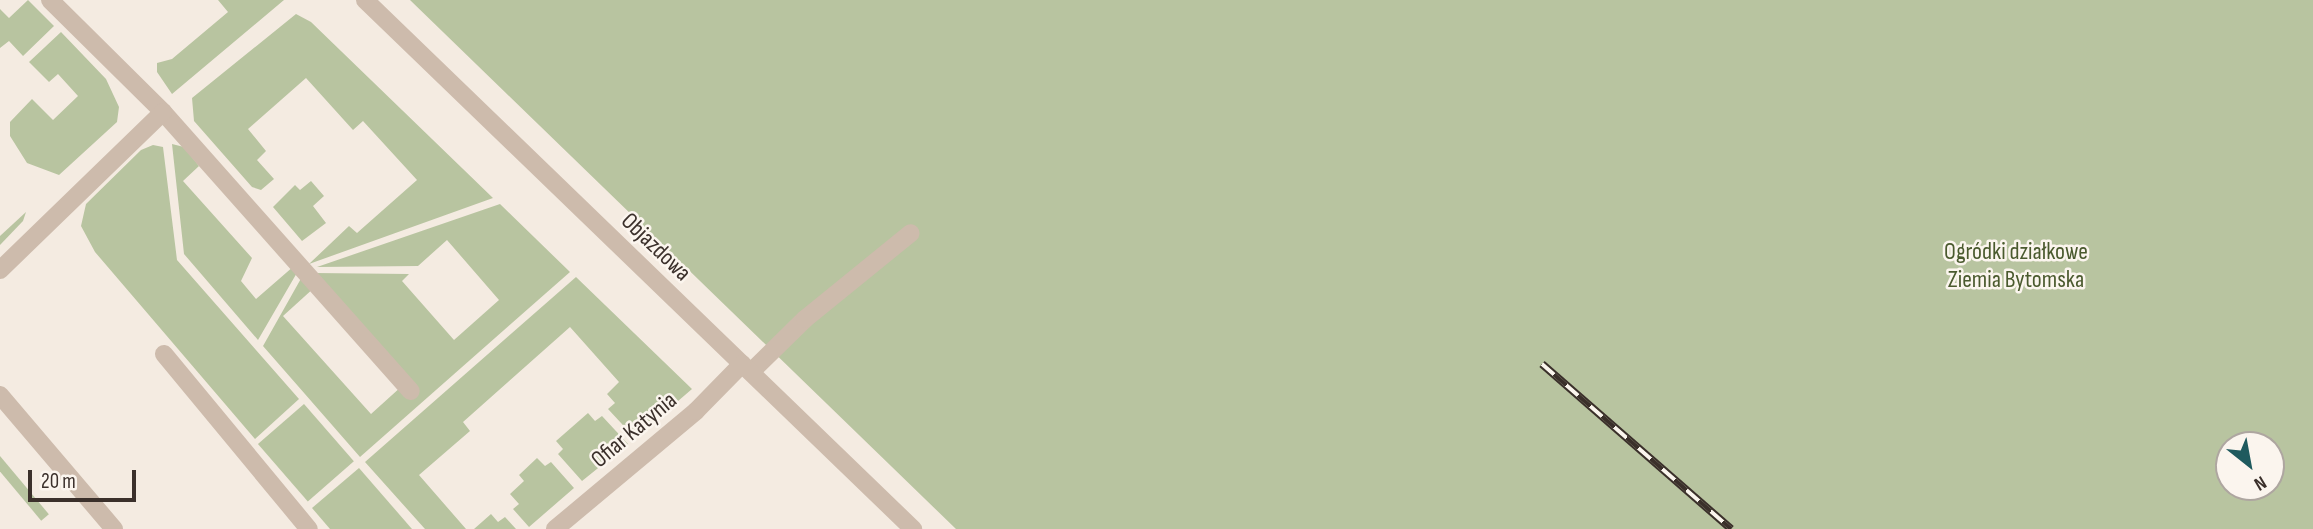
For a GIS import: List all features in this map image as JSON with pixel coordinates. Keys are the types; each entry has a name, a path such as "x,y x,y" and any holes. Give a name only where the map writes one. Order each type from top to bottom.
{"street":[{"path":"50,0 163,112 411,391"},
{"name":"Objazdowa","path":"365,0 913,529"},
{"path":"0,270 163,112"},
{"name":"Ofiar Katynia","path":"555,529 911,233"},
{"path":"164,354 309,529"},
{"path":"0,395 114,529"}],"green space":[{"path":"28,0 54,26 23,56 9,41 0,48 0,9 9,18"},
{"path":"218,0 284,0 172,94 157,72 157,63 172,59 228,12"},
{"name":"Ogródki działkowe Ziemia Bytomska","path":"410,0 2313,0 2313,529 956,529"},
{"path":"296,14 311,22 493,198 309,264 349,226 357,233 417,180 363,121 353,130 306,78 248,129 266,151 257,160 274,179 261,190 252,187 194,121 192,98"},
{"path":"61,32 106,79 119,107 117,122 59,175 27,163 10,136 10,122 32,99 53,120 78,96 58,74 49,82 29,62"},
{"path":"172,144 184,147 199,166 183,181 252,258 241,281 256,299 294,266 298,271 258,340 184,254"},
{"path":"153,145 163,147 177,260 299,399 255,439 95,252 81,226 86,204 141,150"},
{"path":"311,181 324,196 313,206 326,223 302,241 273,207 295,185 300,190"},
{"path":"500,204 570,272 360,457 263,346 303,275 315,287 283,316 371,414 402,386 314,273 409,274 402,281 454,340 499,300 447,240 418,266 317,267"},
{"path":"26,212 23,221 0,245 0,236"},
{"path":"576,277 692,389 635,438 608,409 615,403 607,394 619,382 570,327 463,422 470,431 419,475 466,529 425,529 365,462"},
{"path":"304,404 354,461 308,501 258,444"},
{"path":"588,413 595,421 602,416 628,444 582,481 558,454 563,449 556,441"},
{"path":"0,456 49,514 41,521 0,472"},
{"path":"537,458 545,466 551,462 574,488 529,527 513,509 519,504 510,494 524,481 519,475"},
{"path":"359,468 412,529 330,529 312,508"},
{"path":"491,514 498,522 505,517 516,529 474,529"}],"railway":[{"path":"1542,364 1731,529"}]}
